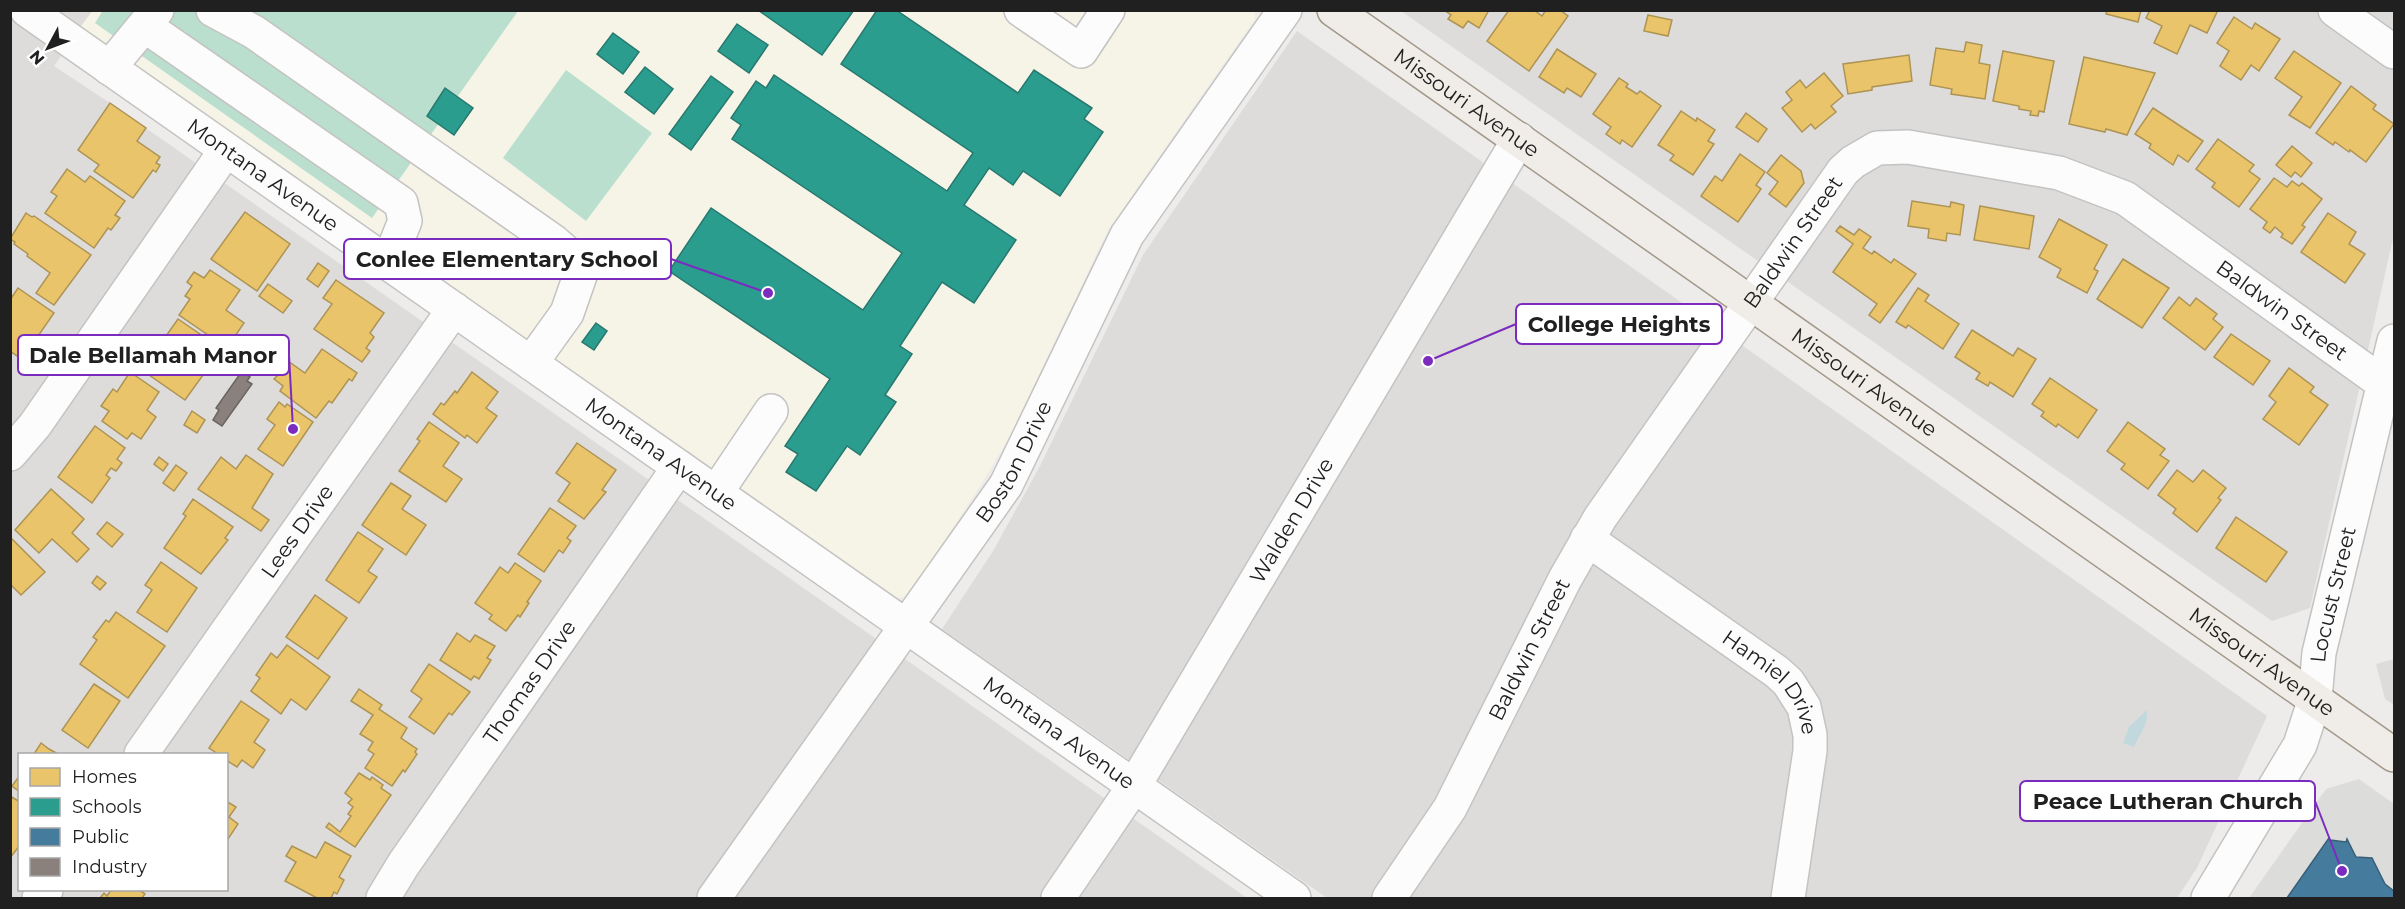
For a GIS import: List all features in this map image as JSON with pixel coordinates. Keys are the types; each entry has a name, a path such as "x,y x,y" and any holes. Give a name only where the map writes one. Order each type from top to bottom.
{"main road":[{"name":"Missouri Avenue","path":"1334,10 2394,755"}],"street":[{"name":"Montana Avenue","path":"27,10 1294,898"},
{"path":"213,10 254,32 553,241 583,267 567,313 531,363"},
{"path":"1021,10 1081,51 1108,10"},
{"name":"Boston Drive","path":"714,898 1006,485 1127,235 1285,10"},
{"path":"2335,10 2394,52"},
{"path":"109,68 151,18 401,203 405,221 388,263"},
{"name":"Walden Drive","path":"1058,898 1134,786 1519,139"},
{"name":"Baldwin Street","path":"1389,898 1450,808 1587,539 1613,497 1844,171 1853,162 1878,148 1922,149 2060,172 2125,198 2389,388"},
{"path":"10,454 35,425 226,150"},
{"name":"Lees Drive","path":"142,753 454,309"},
{"name":"Locust Street","path":"2208,898 2300,745 2314,699 2319,653 2389,388 2394,341"},
{"path":"716,493 771,411"},
{"name":"Thomas Drive","path":"383,898 403,865 679,467"},
{"name":"Hamiel Drive","path":"1587,539 1777,672 1788,682 1804,707 1808,721 1810,751 1788,898"}],"shaded area":[{"path":"93,10 1254,10 1255,19 1108,230 1010,436 980,486 908,597 893,598 79,29"},
{"path":"10,11 93,11 54,66 1247,898 11,898"},
{"path":"1401,11 2394,11 2394,234 2310,608 2272,621"},
{"path":"1297,31 2267,716 2197,868 2177,898 1327,898 942,629 993,551 1040,466 1143,255"},
{"path":"2394,659 2394,705 2385,699 2376,664"},
{"path":"2359,779 2394,804 2394,898 2249,898 2326,789"}],"green space":[{"path":"103,10 518,11 372,218 95,23"},
{"path":"566,70 652,133 586,221 503,158"}],"water":[{"path":"2147,710 2145,725 2134,747 2123,743 2129,727"}],"building: Homes":[{"path":"1444,10 1489,10 1479,28 1468,21 1463,28 1448,19 1451,15"},
{"path":"1509,10 1534,10 1542,16 1546,10 1560,10 1568,16 1529,71 1487,41"},
{"path":"2107,10 2141,10 2138,22 2106,14"},
{"path":"2150,10 2218,10 2207,33 2190,25 2177,54 2154,43 2162,26 2146,18"},
{"path":"1648,15 1672,20 1668,36 1644,31"},
{"path":"2234,17 2252,29 2255,23 2280,39 2259,71 2251,65 2241,80 2220,66 2229,51 2217,43"},
{"path":"1966,42 1982,45 1979,63 1990,65 1985,99 1951,94 1952,89 1930,85 1936,48 1964,52"},
{"path":"1557,49 1596,74 1581,97 1567,88 1564,93 1539,77"},
{"path":"2003,51 2054,61 2044,112 2039,111 2038,116 2030,115 2031,111 2019,109 2019,106 1993,101"},
{"path":"2294,51 2341,83 2310,128 2289,115 2302,97 2275,78"},
{"path":"1909,55 1912,81 1872,87 1872,90 1848,94 1843,64"},
{"path":"2084,57 2155,73 2127,135 2106,129 2105,132 2069,124"},
{"path":"1824,73 1843,96 1831,106 1836,112 1815,129 1811,124 1802,132 1782,108 1792,100 1786,92 1800,80 1806,88"},
{"path":"1619,78 1628,84 1626,87 1637,94 1640,91 1661,106 1632,147 1622,140 1620,144 1606,134 1611,127 1593,114"},
{"path":"2351,86 2376,105 2373,109 2394,124 2366,162 2350,150 2349,152 2335,142 2333,145 2316,133"},
{"path":"110,103 146,128 137,141 160,157 156,163 160,165 156,172 153,170 133,198 94,171 99,165 78,150"},
{"path":"2153,108 2203,141 2188,162 2178,155 2173,165 2149,148 2151,144 2135,134"},
{"path":"1681,111 1715,130 1708,141 1714,144 1693,175 1670,160 1674,155 1658,145"},
{"path":"1746,113 1767,129 1758,142 1736,127"},
{"path":"2218,139 2254,165 2249,171 2260,179 2239,207 2212,187 2215,183 2196,169"},
{"path":"2292,146 2312,163 2301,177 2295,172 2291,177 2276,165"},
{"path":"1740,154 1765,172 1756,185 1761,189 1738,222 1701,196 1715,176 1722,181"},
{"path":"1781,155 1801,171 1804,183 1786,207 1769,194 1778,182 1767,173"},
{"path":"67,169 85,182 90,176 125,201 115,215 120,218 111,230 108,228 94,248 45,213 57,196 51,192"},
{"path":"2274,178 2287,187 2292,181 2299,186 2302,183 2322,199 2302,225 2305,227 2292,244 2281,237 2283,234 2275,227 2270,233 2263,228 2267,222 2250,209"},
{"path":"1912,201 1950,207 1951,202 1964,205 1960,235 1947,233 1946,241 1928,238 1929,229 1908,226"},
{"path":"1980,206 2034,216 2029,249 1974,240"},
{"path":"245,212 290,244 257,291 211,259"},
{"path":"26,213 34,216 91,255 54,305 36,293 50,273 27,256 28,254 10,239"},
{"path":"2328,213 2356,232 2349,244 2365,254 2345,283 2301,252"},
{"path":"2059,219 2107,245 2094,269 2098,271 2087,293 2057,277 2061,269 2039,257"},
{"path":"1840,226 1854,235 1859,229 1871,237 1863,248 1872,254 1874,251 1891,263 1894,259 1916,274 1880,323 1869,315 1877,304 1833,272 1853,244 1836,231"},
{"path":"2123,259 2169,288 2142,328 2097,299"},
{"path":"318,263 329,271 318,287 307,279"},
{"path":"210,270 240,290 226,310 244,323 227,348 179,315 190,299 185,296 192,286 187,282 194,272 204,278"},
{"path":"336,280 384,313 370,333 374,337 366,348 370,351 362,362 314,329 332,304 323,298"},
{"path":"268,284 292,301 283,313 259,296"},
{"path":"18,288 54,313 38,336 41,337 23,360 10,351 10,300"},
{"path":"1918,288 1929,295 1925,301 1959,324 1943,349 1908,325 1906,328 1896,322"},
{"path":"2179,297 2190,306 2196,298 2217,314 2213,319 2223,327 2205,350 2163,318"},
{"path":"178,319 216,345 205,360 211,364 185,400 142,370"},
{"path":"1972,330 2013,356 2018,348 2036,359 2013,397 1990,382 1988,386 1976,379 1980,373 1955,357"},
{"path":"2231,334 2270,361 2253,385 2214,357"},
{"path":"322,349 357,373 352,381 349,379 332,403 329,401 316,418 280,391 283,386 274,379 277,376 274,374 285,359 305,373"},
{"path":"2289,368 2314,387 2310,392 2328,405 2299,445 2263,419 2276,402 2269,396"},
{"path":"130,372 159,392 147,410 156,417 141,439 132,433 127,439 102,421 109,411 101,406 113,389 117,392"},
{"path":"472,372 498,392 486,408 497,416 477,443 467,435 465,438 433,414 441,403 444,405 455,391 457,393"},
{"path":"2050,378 2097,410 2078,438 2058,424 2056,427 2041,416 2044,412 2032,404"},
{"path":"279,402 285,407 287,404 313,422 283,466 258,449 275,425 267,419"},
{"path":"192,411 205,420 197,433 184,425"},
{"path":"429,422 459,443 443,466 462,479 446,502 399,471 420,441 417,439"},
{"path":"2128,422 2165,449 2160,455 2169,461 2148,489 2121,469 2125,464 2107,451"},
{"path":"95,426 125,448 117,459 122,463 116,471 111,468 106,475 110,478 92,503 58,477"},
{"path":"577,443 616,470 602,490 606,492 584,519 558,501 570,483 556,473"},
{"path":"246,455 273,474 252,508 269,520 261,531 198,489 221,457 236,469"},
{"path":"159,457 168,464 163,471 154,464"},
{"path":"176,465 187,473 174,491 163,483"},
{"path":"2177,470 2193,482 2203,470 2226,488 2218,498 2221,500 2197,532 2173,513 2176,509 2158,495"},
{"path":"391,483 411,496 402,509 426,525 406,555 362,525"},
{"path":"51,489 84,519 72,533 89,549 77,562 52,539 39,553 15,530"},
{"path":"193,499 233,527 225,538 228,540 201,574 164,548 186,516 183,514"},
{"path":"550,508 576,526 567,538 571,541 563,553 559,550 544,572 518,554"},
{"path":"2236,517 2287,552 2266,582 2216,548"},
{"path":"107,522 123,534 112,547 97,534"},
{"path":"358,532 383,549 368,571 377,577 359,603 326,580"},
{"path":"10,537 45,572 21,595 10,584"},
{"path":"161,562 197,588 167,632 137,612 152,590 145,585"},
{"path":"515,563 541,581 520,617 518,615 506,631 489,619 492,615 475,603 500,567 508,573"},
{"path":"97,576 106,583 100,590 92,583"},
{"path":"315,595 347,618 318,659 286,637"},
{"path":"116,612 165,646 128,698 80,664 97,640 93,637 106,620 109,622"},
{"path":"457,633 470,642 475,635 495,646 487,658 491,660 479,679 474,676 471,680 440,660"},
{"path":"287,645 330,677 306,710 291,699 281,714 251,691 260,678 256,675 271,653 277,658"},
{"path":"429,664 470,692 452,715 449,713 434,734 409,717 422,699 411,691"},
{"path":"94,684 120,701 88,748 62,730"},
{"path":"359,689 382,705 379,709 407,728 401,738 417,749 415,752 417,754 405,772 403,770 392,786 365,768 374,754 368,750 373,742 360,734 373,715 351,701"},
{"path":"241,701 269,720 254,742 265,750 253,768 242,760 237,767 228,761 228,753 216,753 209,748"},
{"path":"41,743 56,753 35,753"},
{"path":"359,773 370,780 372,777 391,795 355,847 326,827 329,823 340,832 351,816 348,814 353,807 348,803 352,799 345,793"},
{"path":"18,778 18,790 12,786"},
{"path":"10,796 18,801 18,848 10,858"},
{"path":"228,802 236,807 229,817 238,824 228,839"},
{"path":"325,842 351,856 339,877 344,880 337,894 334,892 331,898 317,898 285,881 296,862 286,856 292,846 316,858"},
{"path":"110,891 140,891 145,894 142,898 100,898 104,893 107,896"}],"building: Schools":[{"path":"758,10 854,10 822,55"},
{"path":"877,10 896,10 1018,93 1034,70 1092,108 1084,119 1103,132 1060,196 1023,171 1013,185 989,168 964,205 1016,240 974,303 942,282 900,346 912,354 885,395 896,402 860,455 847,446 816,491 786,472 798,454 785,446 830,379 669,271 711,208 863,310 902,253 732,139 741,125 731,118 756,81 766,88 774,75 947,191 973,153 841,64"},
{"path":"737,24 768,45 749,73 718,51"},
{"path":"613,33 639,52 623,74 597,54"},
{"path":"645,67 673,89 654,114 625,92"},
{"path":"711,76 733,92 691,150 669,134"},
{"path":"445,88 473,108 454,135 427,116"},
{"path":"596,323 607,331 594,350 582,342"}],"building: Public":[{"path":"2329,838 2346,842 2347,839 2356,857 2372,858 2385,884 2394,891 2394,898 2287,898"}],"building: Industry":[{"path":"242,371 250,377 247,381 252,384 222,426 213,420 219,410 216,408"}],"place":[{"name":"Conlee Elementary School","path":"768,293"},
{"name":"College Heights","path":"1428,361"},
{"name":"Dale Bellamah Manor","path":"293,429"},
{"name":"Peace Lutheran Church","path":"2342,871"}]}
